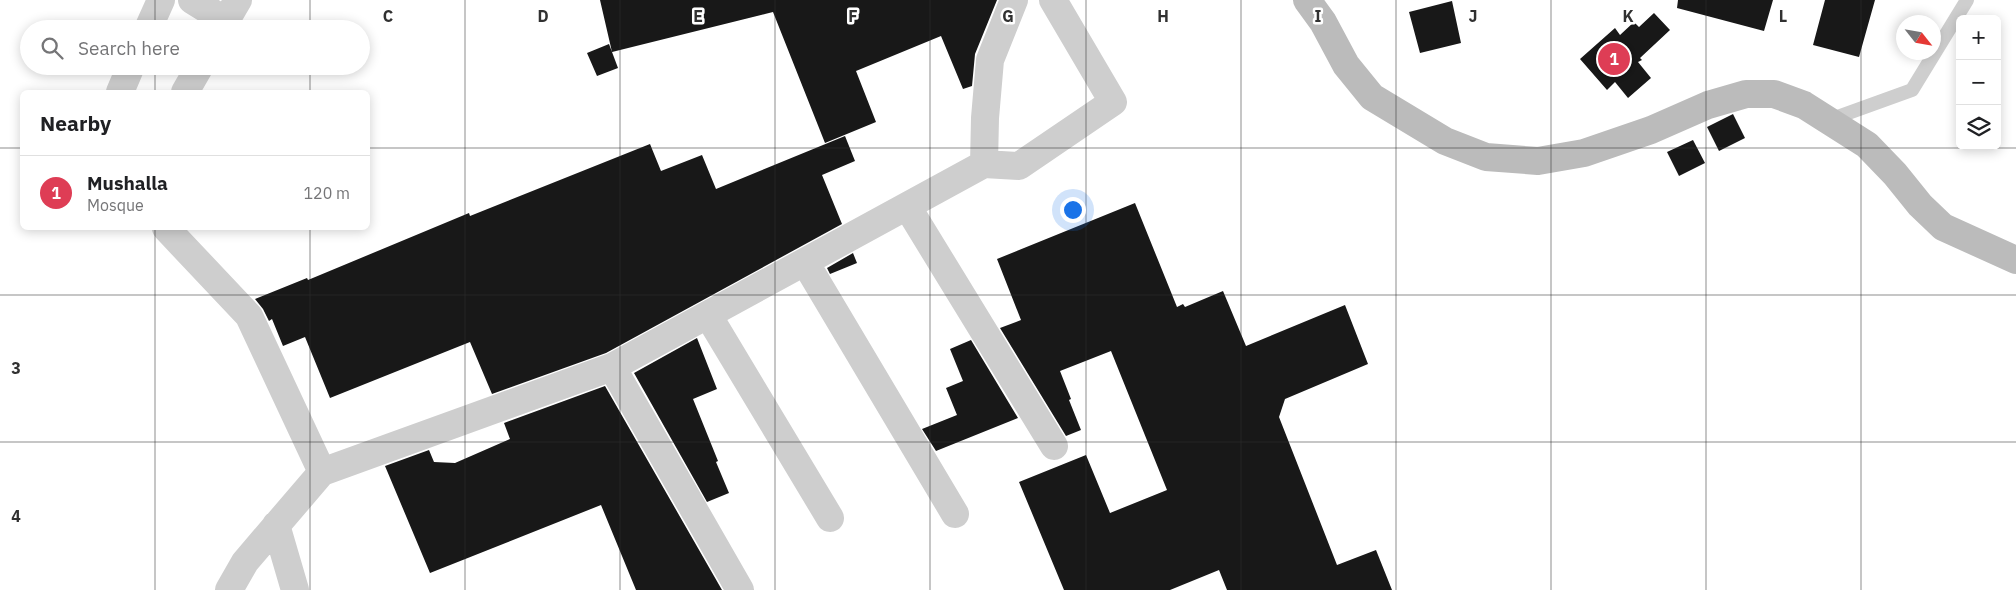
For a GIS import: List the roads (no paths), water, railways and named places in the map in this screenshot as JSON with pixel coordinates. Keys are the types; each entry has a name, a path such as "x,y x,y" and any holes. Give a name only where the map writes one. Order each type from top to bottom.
{"street":[{"path":"152,20 161,0"},
{"path":"192,0 228,17"},
{"path":"984,164 985,118 990,60 1014,0"},
{"path":"229,590 245,562 322,472 612,367 984,164 1019,166 1113,102 1053,0"},
{"path":"1307,0 1323,22 1346,65 1372,97 1445,141 1486,157 1538,161 1584,153 1652,130 1708,106 1746,94 1774,94 1804,105 1867,145 1943,228 2016,260"},
{"path":"121,90 128,75"},
{"path":"186,90 195,75"},
{"path":"907,206 1054,446"},
{"path":"168,230 249,316 322,472"},
{"path":"805,262 955,514"},
{"path":"708,315 830,518"},
{"path":"612,367 740,590"},
{"path":"276,525 295,590"}],"lane":[{"path":"1829,120 1912,90 1967,0"}],"place":[{"name":"Mushalla","path":"1614,59"}]}
